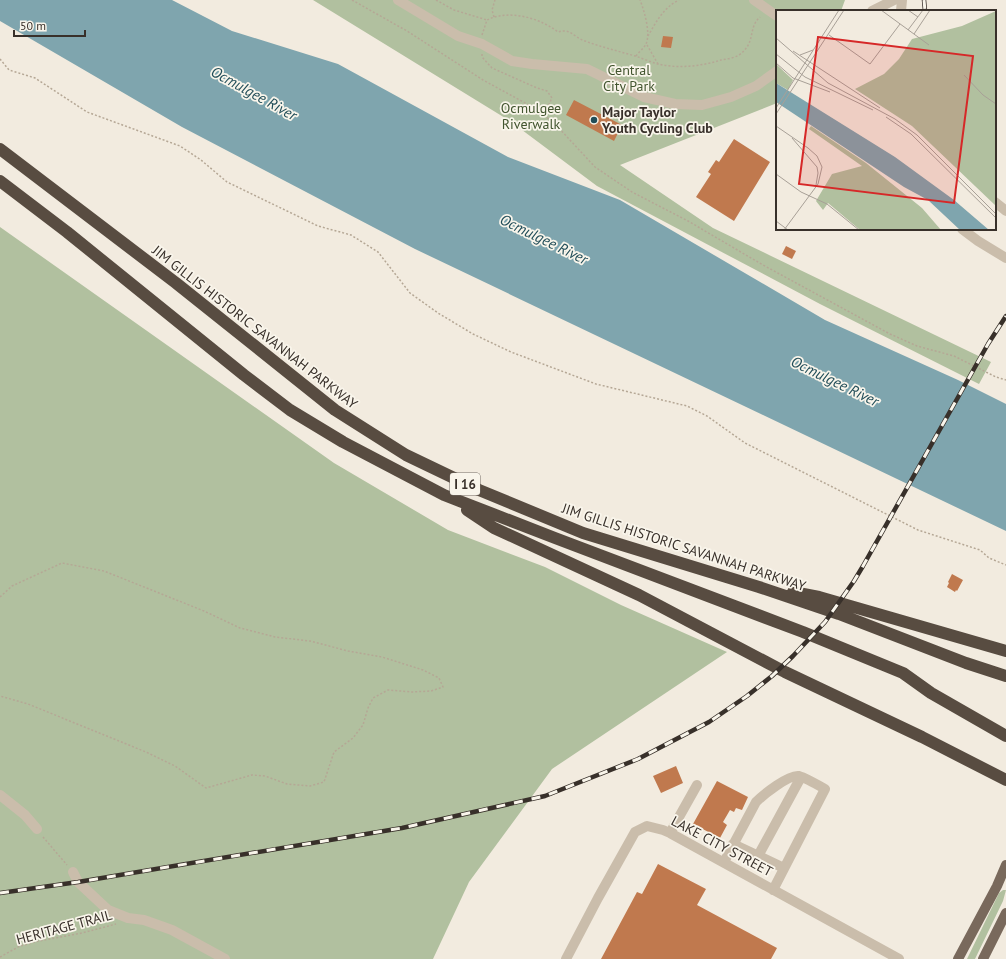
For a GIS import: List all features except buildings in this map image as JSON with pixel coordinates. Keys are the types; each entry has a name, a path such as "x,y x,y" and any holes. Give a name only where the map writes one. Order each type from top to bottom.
{"highway":[{"name":"JIM GILLIS HISTORIC SAVANNAH PARKWAY","path":"0,149 182,288 334,410 406,455 479,490 583,533 759,586 839,614 966,663 1006,676"},
{"name":"I 16","path":"0,181 67,232 244,375 290,410 343,442 444,495 803,632 903,672 931,693 1006,736"},
{"path":"444,495 494,528 639,595 785,672 922,737 1006,780"},
{"path":"759,586 819,597 1006,651"}],"main road":[{"path":"958,959 1006,866"},
{"path":"983,959 1006,913"}],"street":[{"path":"398,0 458,36 482,44 512,61 587,69 644,97 675,104 702,105 731,97 756,86 776,72"},
{"path":"754,0 776,15"},
{"path":"874,10 894,0"},
{"path":"889,10 899,0"},
{"path":"901,10 902,0"},
{"path":"996,203 1006,211"},
{"path":"963,230 1006,258"},
{"path":"724,862 756,802 764,794 792,777 799,776 825,789 773,890"},
{"path":"758,856 801,777"},
{"path":"670,833 697,785"},
{"path":"0,795 25,815 37,829"},
{"name":"LAKE CITY STREET","path":"566,959 635,832 647,826 670,833 899,959"},
{"path":"734,844 784,868"},
{"path":"73,872 78,882 108,910 172,930 225,959"}],"path":[{"path":"352,0 407,31 483,80 538,110 556,125 595,167 632,192 688,221 763,265 890,334 917,346 954,356 996,377 1006,380"},
{"path":"436,0 454,10 487,20 504,15 533,19 550,26 558,32 564,30 569,31 579,39 598,46 636,56 658,64 676,66 709,64 738,56 748,46 752,37 752,27 768,10"},
{"path":"494,17 492,10 495,0"},
{"path":"640,0 644,11 648,36"},
{"path":"636,56 646,44 648,36 660,16 674,2 679,0"},
{"path":"487,20 482,33 482,57 492,68 547,91 552,98 544,115"},
{"path":"646,44 658,64"},
{"path":"0,59 9,70 35,78 87,112 180,146 201,160 227,182 318,226 351,235 378,252 410,293 438,313 473,334 511,352 596,384 687,406 707,416 745,443 918,530 980,550 989,558 1006,565"},
{"path":"0,598 12,586 62,562 104,571 240,628 275,636 310,641 348,651 382,657 423,670 439,678 443,687 412,692 388,690 373,698 368,708 363,725 353,738 334,752 324,782 310,786 287,784 265,776 252,776 206,788 175,766 146,752 28,704 0,696"},
{"path":"37,829 73,872"},
{"name":"HERITAGE TRAIL","path":"0,956 20,946 88,931 133,919"}],"green space":[{"name":"Central City Park","path":"313,0 845,0 841,10 776,10 776,103 620,165 713,228 991,362 979,384 820,304 597,186 510,121"},
{"path":"0,227 334,463 448,530 545,567 621,605 727,652 552,769 469,882 433,959 0,959"},
{"path":"1006,890 1003,901 975,959 967,959 999,893"}],"water":[{"name":"Ocmulgee River","path":"0,0 172,0 232,31 338,64 508,157 620,200 825,320 958,380 1006,404 1006,531 415,249 182,127 0,21"}],"railway":[{"path":"924,0 925,10"},
{"path":"0,893 78,882 402,828 545,796 638,759 709,722 747,696 772,676 825,622 863,566 988,344 1006,316"}],"place":[{"name":"Major Taylor Youth Cycling Club","path":"594,120"}],"park label":[{"name":"Ocmulgee Riverwalk","path":"531,116"}]}
